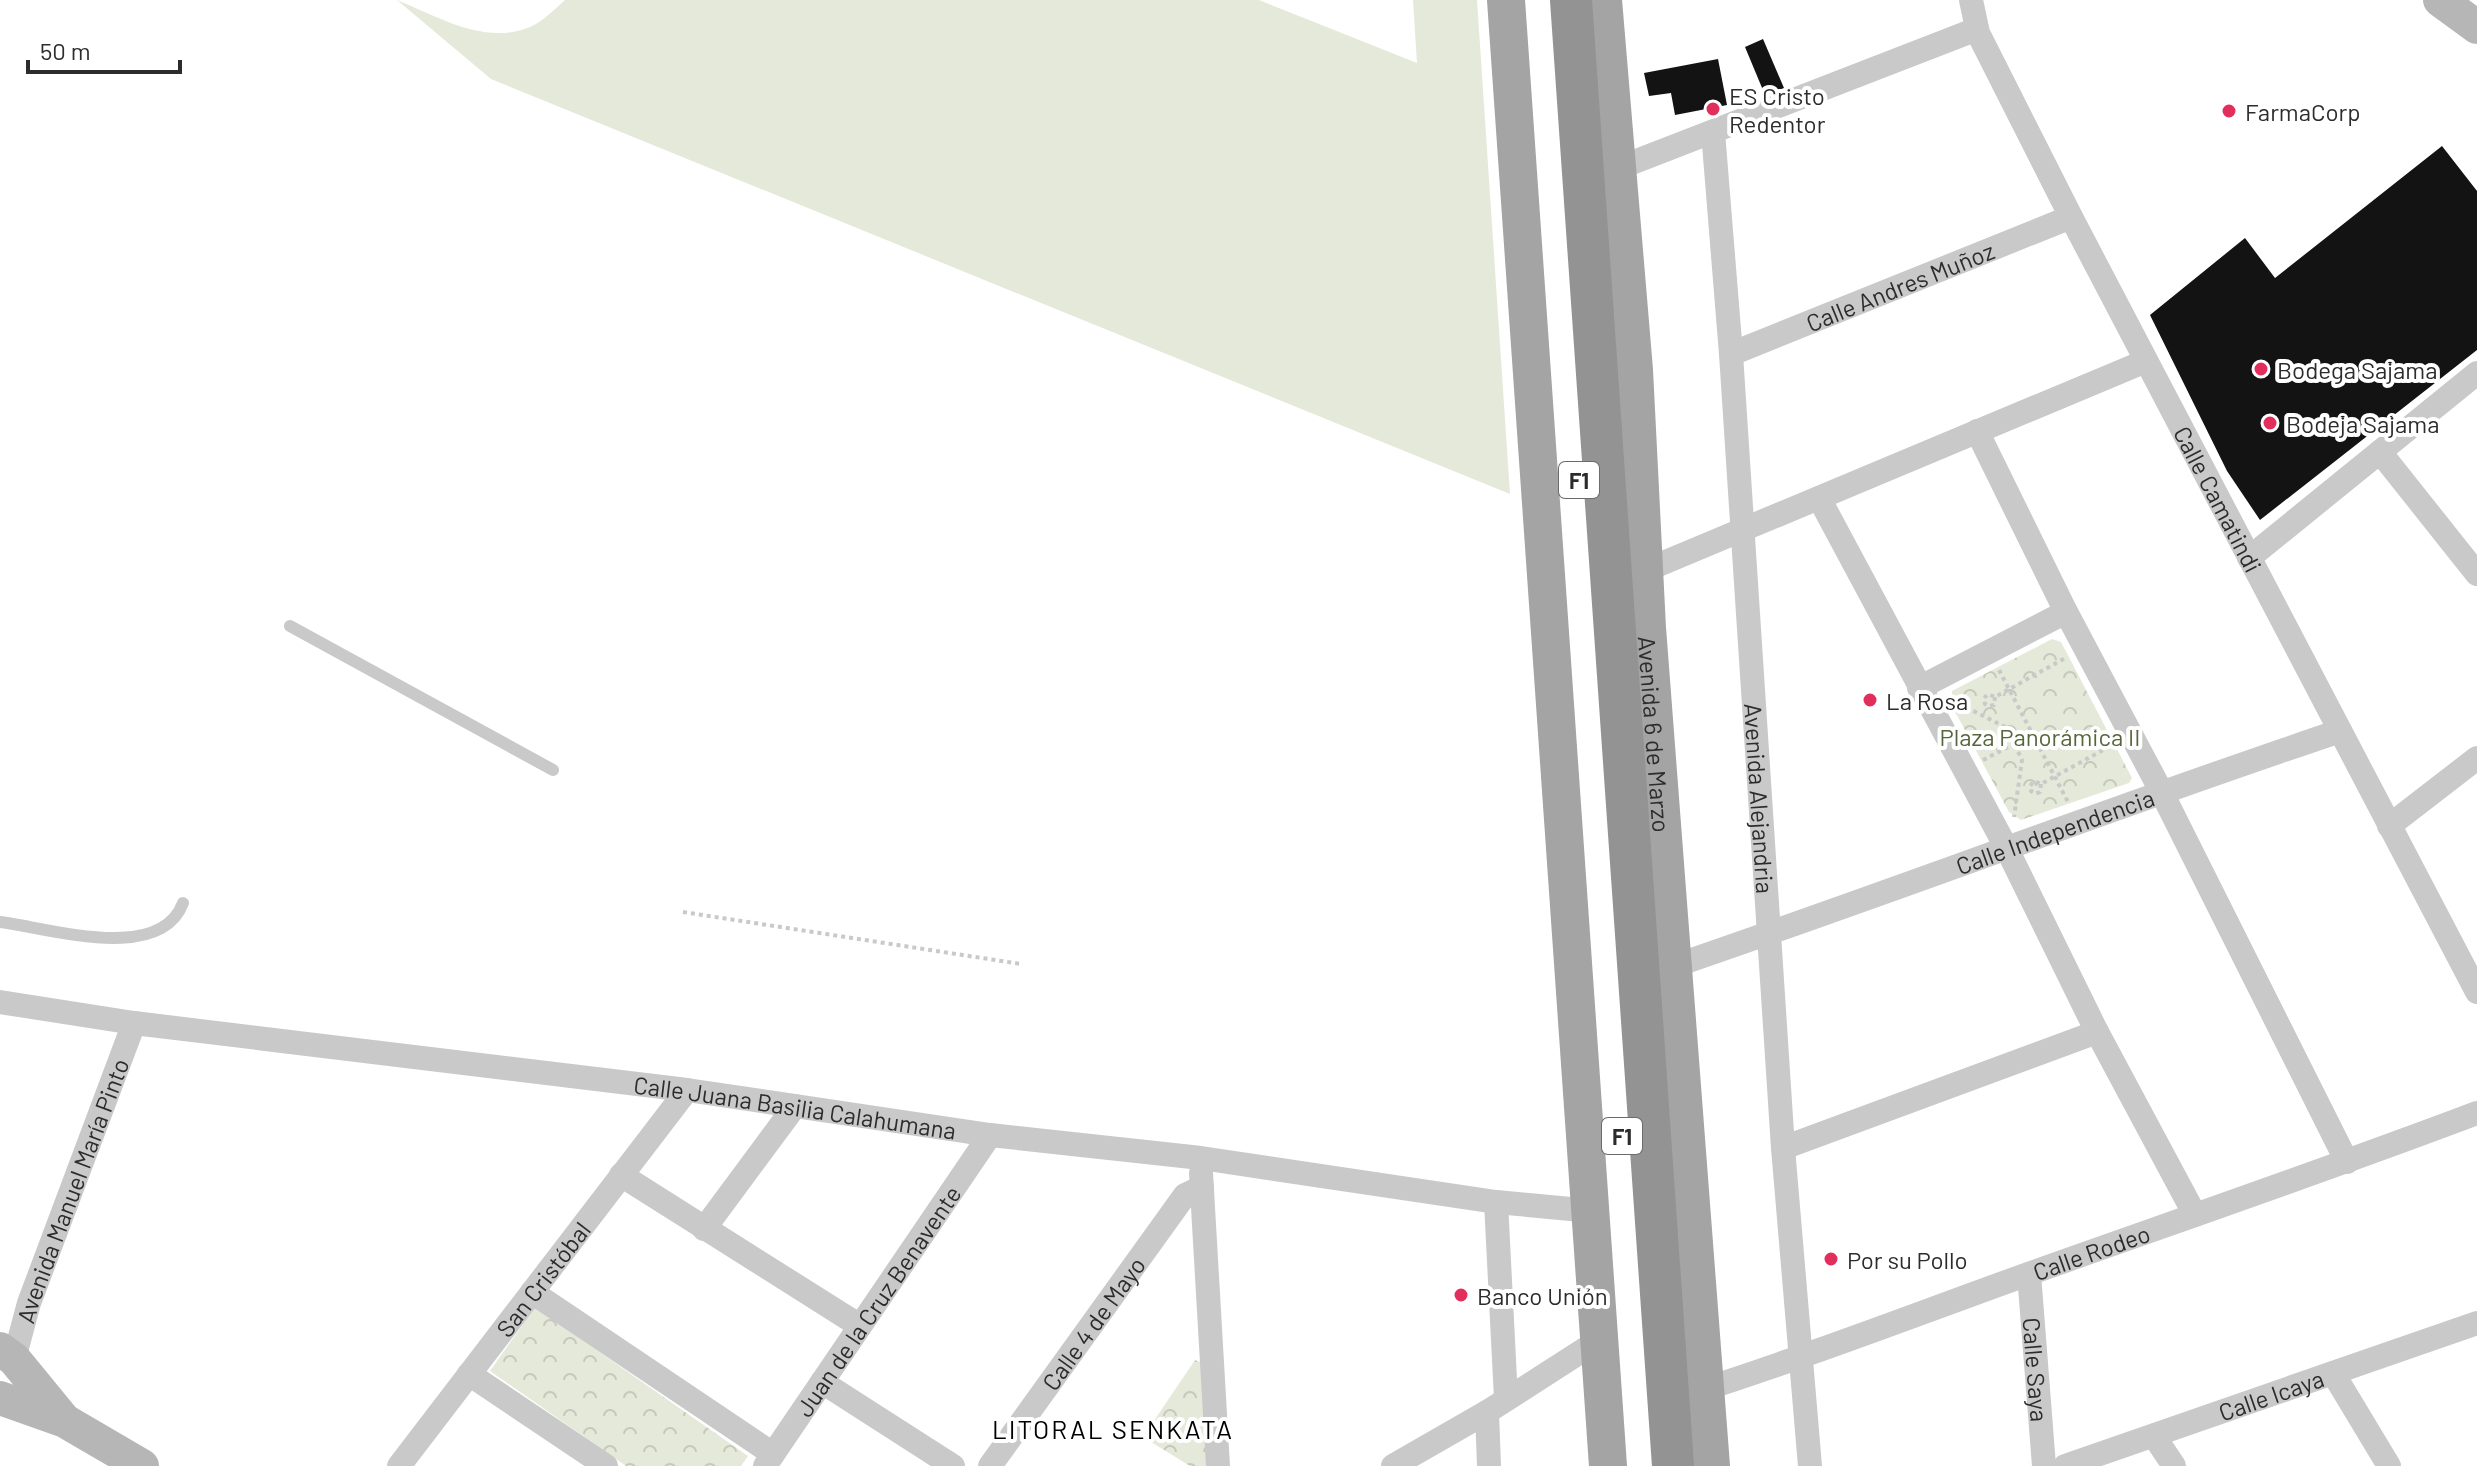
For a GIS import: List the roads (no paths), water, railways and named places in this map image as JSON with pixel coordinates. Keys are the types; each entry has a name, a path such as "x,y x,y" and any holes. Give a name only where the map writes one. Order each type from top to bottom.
{"highway":[{"name":"F1","path":"1544,0 1645,1466"},
{"name":"Avenida 6 de Marzo","path":"1571,0 1673,1466"}],"main road":[{"path":"1506,0 1608,1466"},
{"name":"Avenida 6 de Marzo","path":"1603,0 1634,370 1644,571 1711,1466"}],"street":[{"name":"Calle Camatindi","path":"1971,0 1977,29 2071,217 2389,826 2473,974"},
{"path":"2440,0 2477,27"},
{"path":"1616,169 1977,29"},
{"name":"Avenida Alejandria","path":"1713,132 1731,354 1783,1148 1810,1466"},
{"name":"Calle Andres Muñoz","path":"1731,354 2071,217"},
{"path":"1644,571 2146,361"},
{"path":"2249,558 2477,373"},
{"path":"1977,431 2347,1162"},
{"path":"2380,452 2477,574"},
{"path":"1819,498 2007,849 2097,1032 2195,1215"},
{"path":"1919,688 2066,612"},
{"name":"Calle Independencia","path":"1674,966 2007,849 2161,791 2340,731"},
{"path":"2389,826 2477,758"},
{"name":"Calle Juana Basilia Calahumana","path":"0,1002 134,1023 687,1090 990,1135 1201,1158 1496,1202 1592,1211"},
{"name":"Avenida Manuel María Pinto","path":"1,1402 7,1354 134,1023"},
{"path":"1783,1148 2097,1032"},
{"name":"San Cristóbal","path":"399,1466 687,1090"},
{"path":"704,1229 795,1106"},
{"name":"Calle Rodeo","path":"1705,1389 1801,1358 2477,1113"},
{"name":"Juan de la Cruz Benavente","path":"769,1460 990,1135"},
{"path":"1201,1158 1218,1466"},
{"path":"621,1175 860,1326"},
{"name":"Calle 4 de Mayo","path":"990,1466 1185,1195 1202,1187"},
{"path":"1489,1466 1496,1406 1496,1202"},
{"name":"Calle Saya","path":"2029,1274 2044,1466"},
{"path":"532,1292 769,1460"},
{"name":"Calle Icaya","path":"2065,1466 2477,1323"},
{"path":"1393,1466 1496,1406 1599,1340"},
{"path":"7,1354 65,1421"},
{"path":"2333,1373 2389,1466"},
{"path":"469,1374 606,1466"},
{"path":"822,1382 953,1466"},
{"path":"1,1402 65,1421 142,1466"},
{"path":"2154,1436 2174,1466"}],"lane":[{"path":"290,626 553,770"},
{"path":"0,922 67,933 135,938 169,926 180,913 183,903"}],"place":[{"name":"ES Cristo Redentor","path":"1713,109"},
{"name":"FarmaCorp","path":"2229,111"},
{"name":"Bodega Sajama","path":"2261,369"},
{"name":"Bodeja Sajama","path":"2270,423"},
{"name":"La Rosa","path":"1870,700"},
{"name":"Por su Pollo","path":"1831,1259"},
{"name":"Banco Unión","path":"1461,1295"}],"district":[{"name":"LITORAL SENKATA","path":"1113,1428"}],"park label":[{"name":"Plaza Panorámica II","path":"2040,736"}]}
